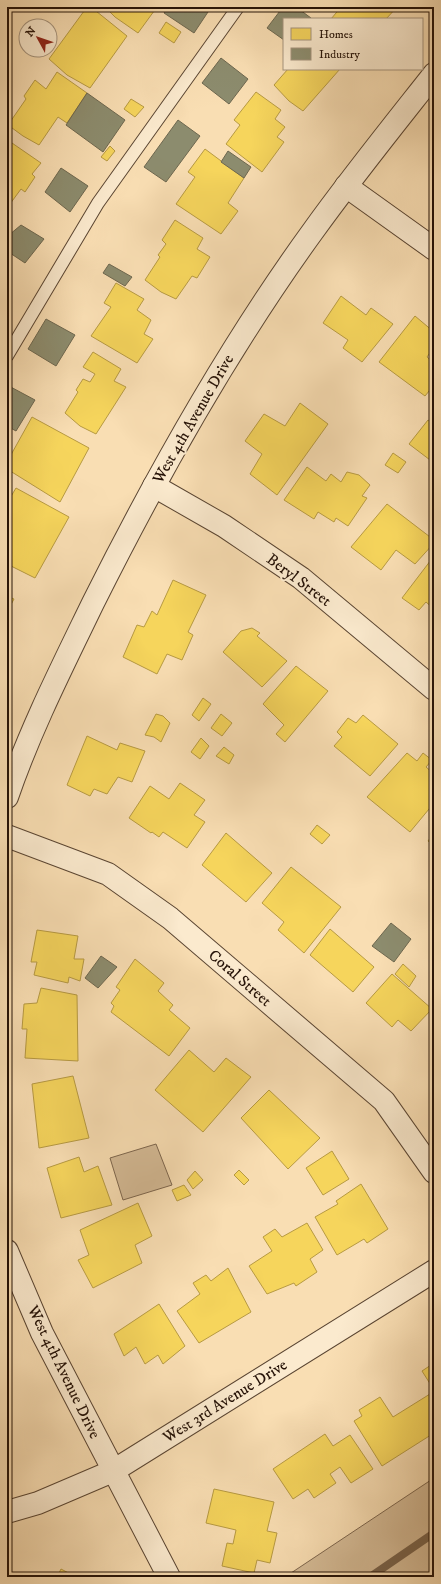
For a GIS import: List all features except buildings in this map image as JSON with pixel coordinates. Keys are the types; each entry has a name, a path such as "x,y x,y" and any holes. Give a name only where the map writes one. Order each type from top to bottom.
{"street":[{"name":"West 4th Avenue Drive","path":"7,797 20,759 67,656 126,536 189,424 244,334 311,233 434,74"},
{"path":"346,186 434,249"},
{"name":"Beryl Street","path":"154,486 224,526 301,578 434,689"},
{"name":"Coral Street","path":"7,836 108,874 170,918 384,1101 434,1172"},
{"name":"West 4th Avenue Drive","path":"7,1251 42,1333 169,1577"},
{"name":"West 3rd Avenue Drive","path":"7,1512 38,1503 113,1470 434,1271"}],"lane":[{"path":"7,356 98,203 238,7"}],"shaded area":[{"path":"156,1144 172,1185 123,1200 110,1158"},
{"path":"434,1478 433,1577 285,1577"}],"waterway":[{"path":"370,1577 434,1533"}]}
